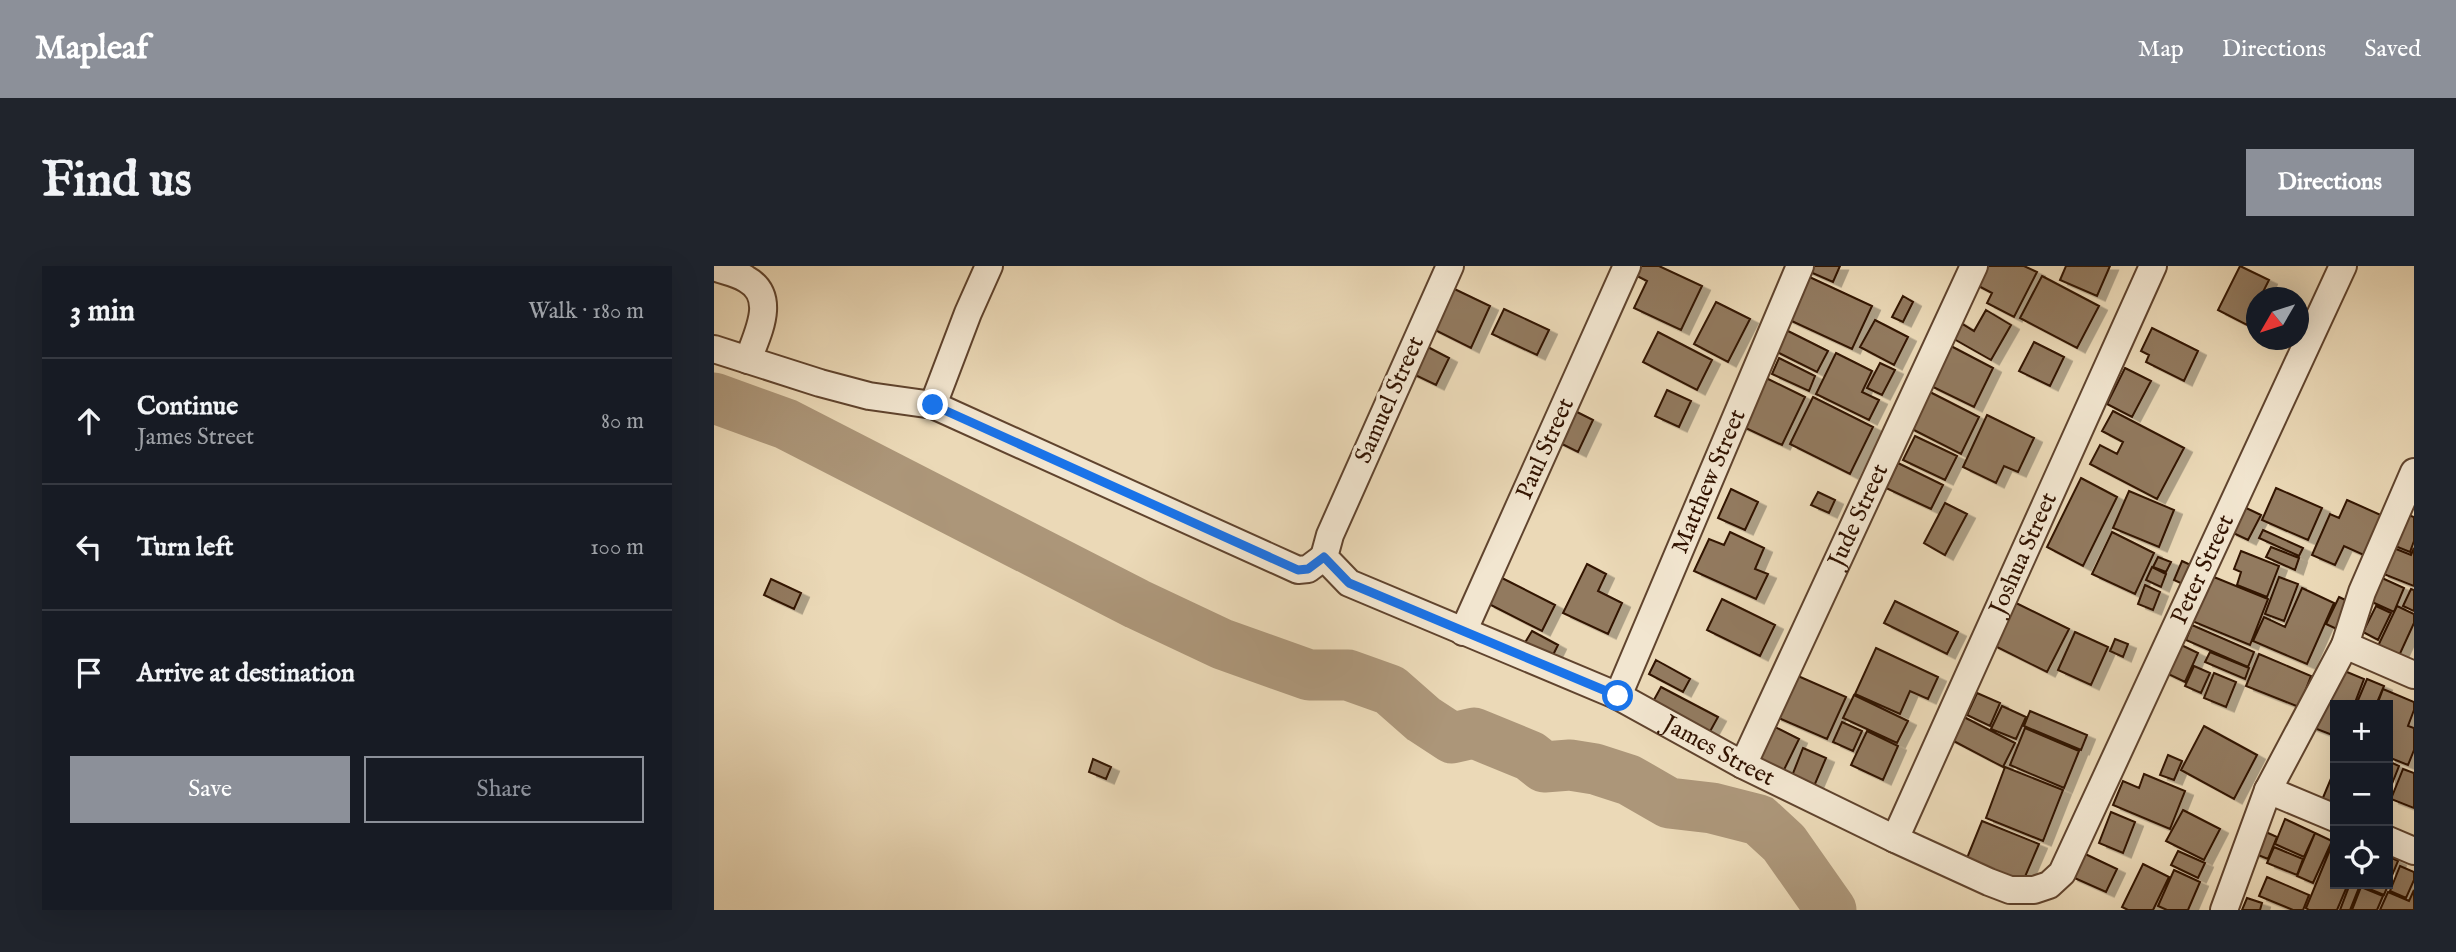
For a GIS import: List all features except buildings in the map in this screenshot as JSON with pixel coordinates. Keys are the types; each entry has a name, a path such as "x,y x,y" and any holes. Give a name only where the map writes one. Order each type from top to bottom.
{"street":[{"path":"933,405 989,266"},
{"name":"Samuel Street","path":"1327,546 1450,266"},
{"name":"Paul Street","path":"1463,632 1627,266"},
{"name":"Matthew Street","path":"1618,696 1800,266"},
{"name":"Jude Street","path":"1744,765 1974,266"},
{"name":"Joshua Street","path":"1895,839 2153,266"},
{"name":"Peter Street","path":"2062,873 2343,266"},
{"path":"714,267 747,279 759,290 764,302 764,314 748,360"},
{"path":"714,349 869,396 933,405 1298,570 1308,569 1327,546"},
{"path":"2224,910 2268,790 2345,645 2361,592 2410,488"},
{"name":"James Street","path":"1327,546 1349,583 1618,696 1744,765 1895,839 2010,890 2034,890 2049,885 2062,873"},
{"path":"2345,645 2414,675"},
{"path":"2268,790 2330,816"},
{"path":"2393,842 2414,851"}],"waterway":[{"path":"714,398 786,424 1137,604 1222,644 1309,675 1348,675 1390,690 1423,719 1452,738 1474,733 1530,756 1544,767 1570,765 1595,769 1629,780 1669,803 1712,808 1759,820 1784,843 1831,910"}],"route":[{"path":"933,405 1298,570 1308,569 1324,557 1349,583 1618,696"}]}
